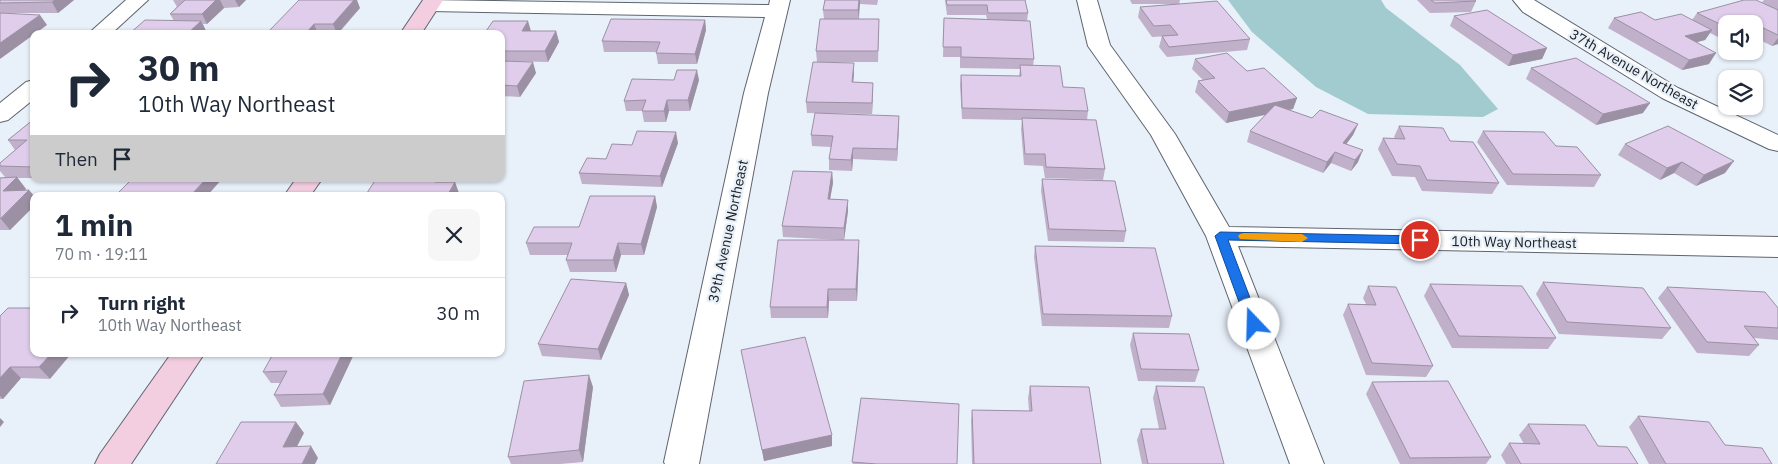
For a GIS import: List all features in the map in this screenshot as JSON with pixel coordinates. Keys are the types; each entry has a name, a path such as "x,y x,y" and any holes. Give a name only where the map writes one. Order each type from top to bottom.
{"street":[{"path":"103,30 138,0"},
{"path":"1087,0 1099,46 1163,134 1220,236 1307,464"},
{"name":"37th Avenue Northeast","path":"1523,0 1530,8 1670,93 1778,144"},
{"path":"413,30 432,2 779,6"},
{"name":"39th Avenue Northeast","path":"682,463 756,93 779,6"},
{"path":"0,115 30,90"},
{"name":"10th Way Northeast","path":"1220,236 1778,247"},
{"path":"112,464 186,357"}],"shaded area":[{"path":"1228,0 1381,0 1386,8 1460,65 1498,109 1483,117 1368,114 1316,87 1252,32"}],"building":[{"path":"0,0 55,0 52,2 0,3"},
{"path":"185,0 216,0 202,14 170,14"},
{"path":"299,0 354,0 333,24 314,24 309,30 270,30"},
{"path":"825,0 859,0 858,10 823,10"},
{"path":"946,0 1025,0 1028,13 988,13 987,5 947,5"},
{"path":"1431,0 1474,0 1476,1 1435,3"},
{"path":"1744,0 1756,0 1778,10 1778,35 1763,28 1763,15 1718,15 1718,23 1697,13"},
{"path":"1217,1 1250,39 1169,47 1162,36 1178,35 1170,25 1154,26 1140,7"},
{"path":"1487,10 1547,48 1513,55 1454,16"},
{"path":"1641,12 1655,20 1681,14 1712,30 1685,36 1716,53 1689,60 1614,18"},
{"path":"0,13 40,15 0,43"},
{"path":"944,18 1030,21 1034,59 961,57 961,47 943,47"},
{"path":"611,19 705,20 695,54 656,53 660,42 602,41"},
{"path":"820,19 879,19 878,51 816,51"},
{"path":"145,20 201,21 191,30 134,30"},
{"path":"493,21 528,21 522,31 556,31 545,51 505,51 505,30 487,30"},
{"path":"1227,53 1247,71 1264,68 1297,98 1229,112 1198,81 1215,78 1195,59"},
{"path":"1576,58 1650,103 1603,114 1531,68"},
{"path":"505,61 533,62 517,86 505,85"},
{"path":"813,62 854,63 852,82 873,83 872,103 806,102"},
{"path":"1020,65 1060,66 1063,87 1084,88 1088,111 962,108 961,75 1021,76"},
{"path":"677,70 697,70 688,100 667,100 664,111 642,111 646,100 624,101 632,79 674,80"},
{"path":"1275,105 1312,118 1320,110 1358,124 1343,143 1363,150 1355,160 1335,152 1327,162 1250,131"},
{"path":"815,113 899,116 897,149 853,148 851,160 829,159 833,136 811,135"},
{"path":"1022,118 1096,120 1105,169 1046,167 1045,154 1025,154"},
{"path":"30,122 30,167 0,166 0,163 27,140 8,140"},
{"path":"1399,126 1443,128 1450,141 1473,142 1499,183 1427,180 1420,166 1397,164 1383,138 1405,139"},
{"path":"1668,126 1734,161 1704,175 1682,162 1667,168 1625,144"},
{"path":"637,131 676,132 660,176 579,173 587,158 606,159 612,144 632,145"},
{"path":"1483,131 1544,132 1556,146 1577,147 1601,175 1513,174"},
{"path":"793,171 832,172 828,199 848,200 844,228 782,226"},
{"path":"17,177 3,191 29,190 0,219 0,178"},
{"path":"1042,179 1115,181 1126,231 1049,229"},
{"path":"129,182 203,182 194,192 119,192"},
{"path":"374,182 455,182 449,192 368,192"},
{"path":"590,196 655,196 641,244 618,243 613,260 566,260 572,243 526,243 534,227 579,227"},
{"path":"778,240 859,240 856,289 828,289 827,307 770,307"},
{"path":"1035,246 1155,248 1172,316 1043,314"},
{"path":"571,279 626,283 598,349 538,344"},
{"path":"1543,282 1643,288 1671,328 1567,322"},
{"path":"1430,284 1522,286 1556,338 1459,336"},
{"path":"1368,286 1396,287 1433,366 1372,363 1348,304 1376,305"},
{"path":"1667,287 1765,292 1778,308 1778,328 1744,326 1759,345 1707,342"},
{"path":"8,308 30,308 30,357 48,357 39,367 10,367 0,378 0,316"},
{"path":"1133,333 1189,334 1199,370 1141,369"},
{"path":"805,337 832,435 762,450 741,350"},
{"path":"271,357 341,357 323,394 274,395 287,371 263,372"},
{"path":"589,375 579,450 508,457 524,381"},
{"path":"1448,381 1491,457 1410,458 1372,382"},
{"path":"1030,386 1089,387 1101,464 974,464 972,410 1032,411"},
{"path":"1156,386 1204,387 1224,464 1148,464 1141,429 1166,429"},
{"path":"861,398 959,404 957,464 877,464 852,462"},
{"path":"1638,416 1709,422 1725,445 1762,448 1772,464 1666,464"},
{"path":"241,422 296,422 283,447 311,446 302,464 216,464"},
{"path":"1528,424 1585,425 1598,446 1627,447 1638,464 1521,464 1509,443 1540,444"}],"slow traffic":[{"path":"1244,236 1302,238"}],"route":[{"path":"1254,324 1220,236 1420,240"}]}
